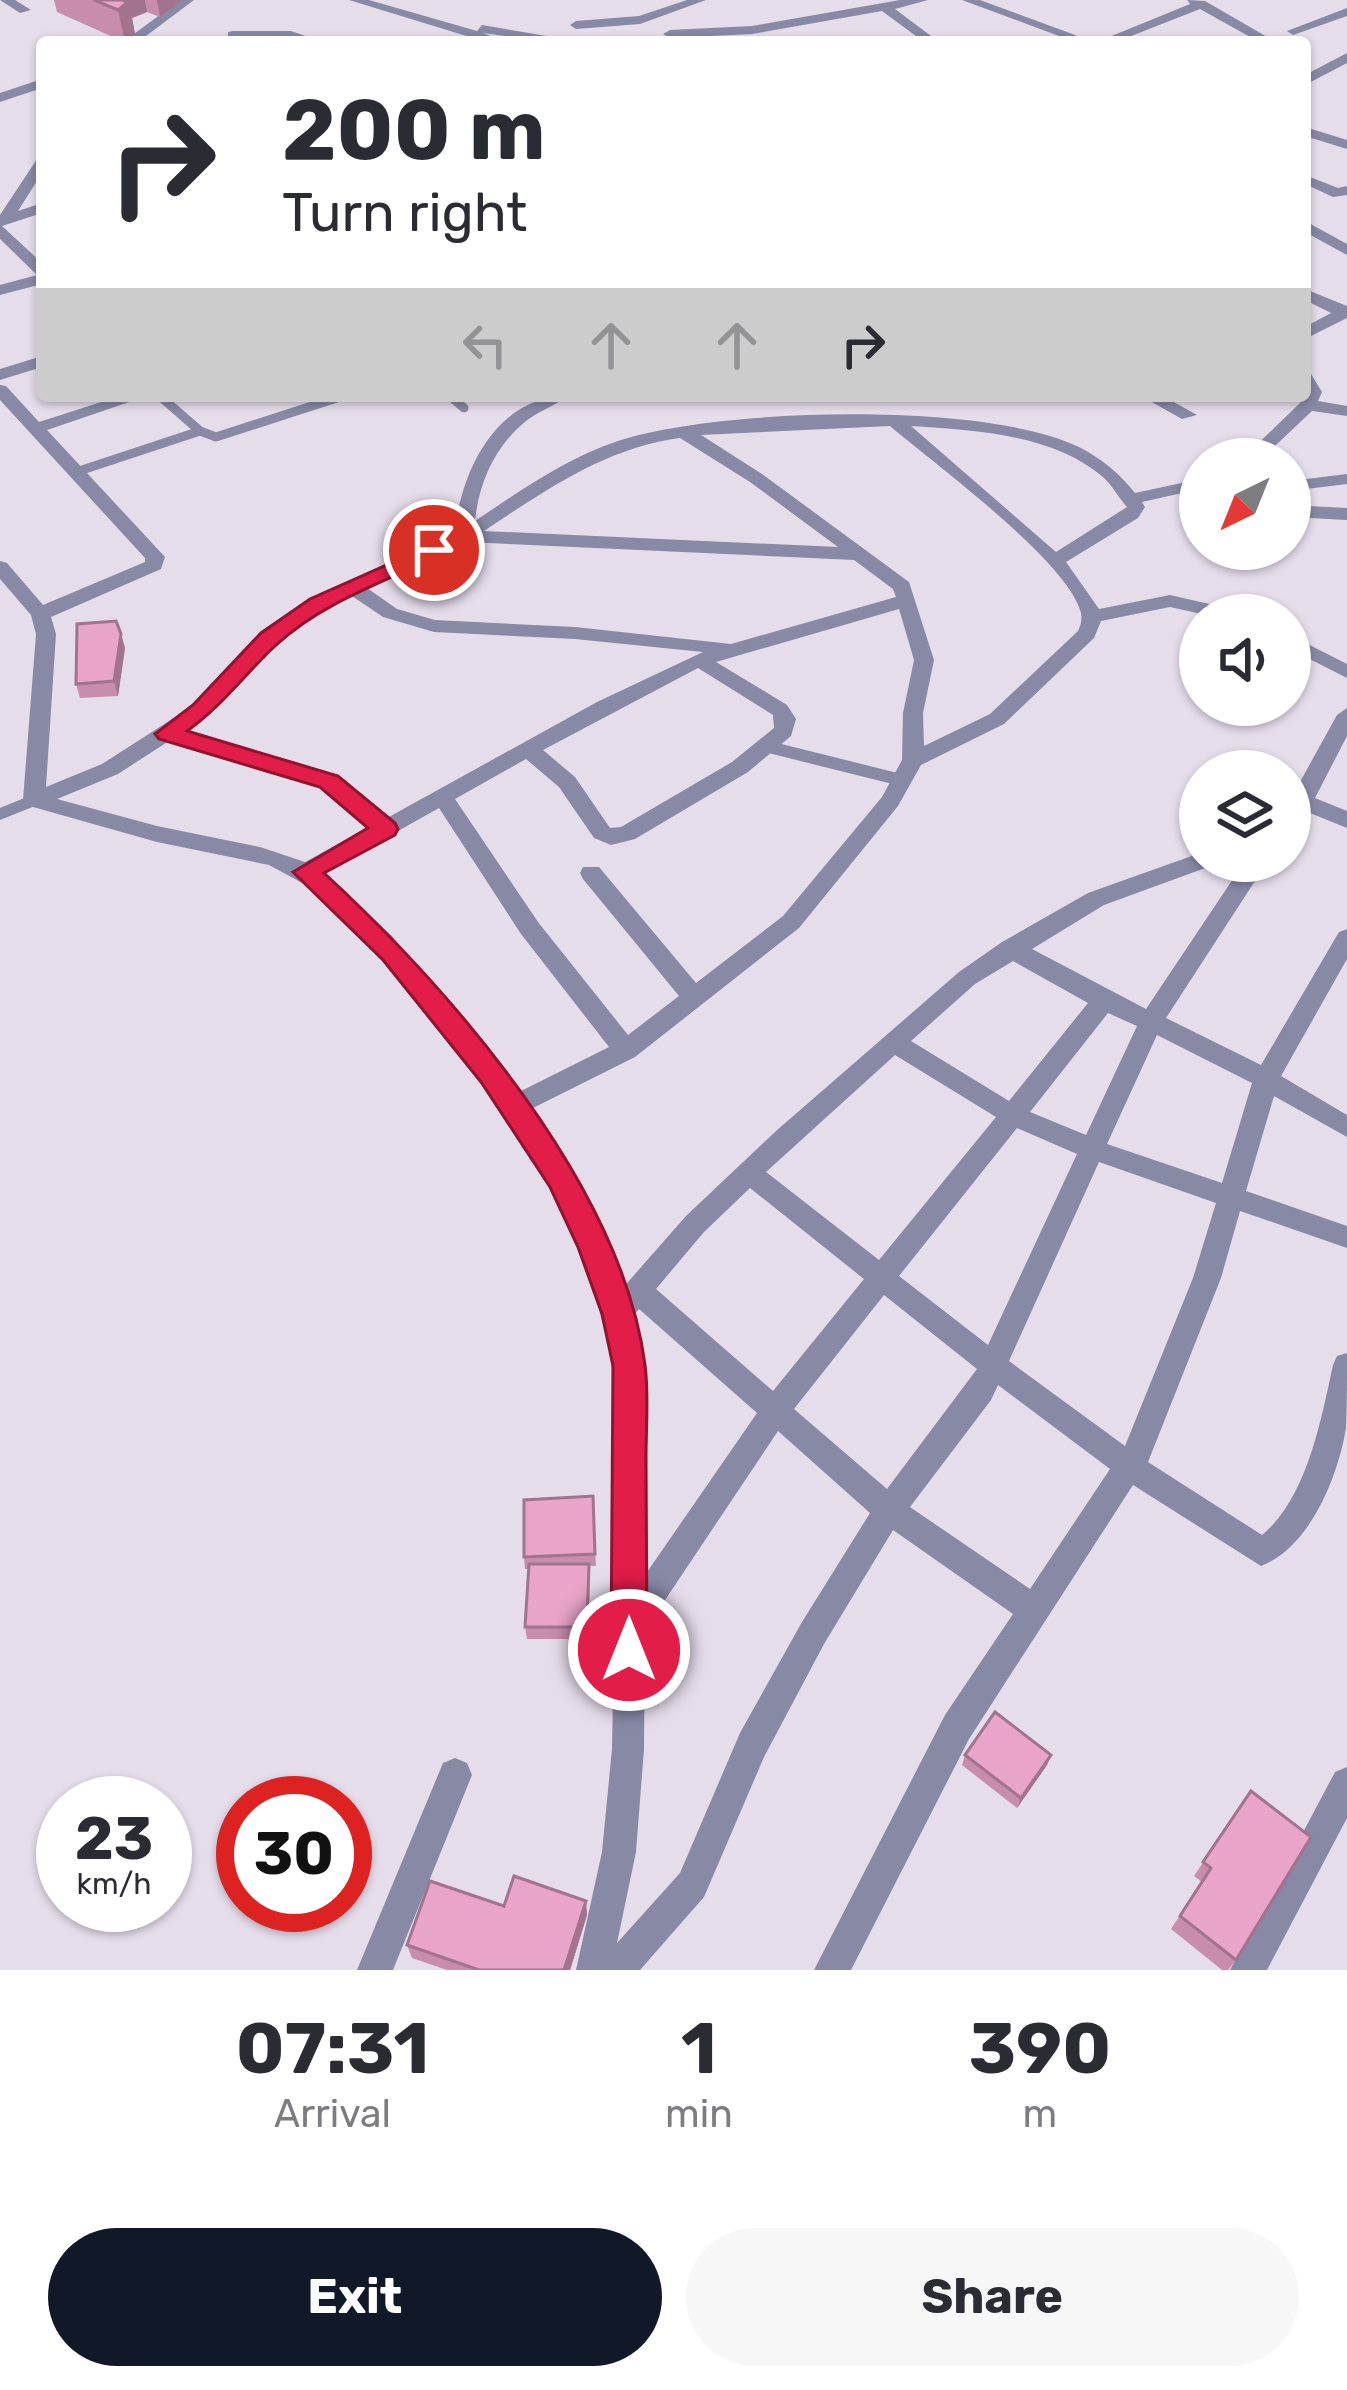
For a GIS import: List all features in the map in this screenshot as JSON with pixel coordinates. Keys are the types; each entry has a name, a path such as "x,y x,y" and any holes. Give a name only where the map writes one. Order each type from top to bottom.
{"street":[{"path":"4,0 25,10"},
{"path":"138,36 188,0"},
{"path":"355,0 482,36"},
{"path":"670,34 752,30 922,0"},
{"path":"968,0 1070,36"},
{"path":"576,25 640,20 694,1 758,36"},
{"path":"1118,36 1197,2 1258,36"},
{"path":"887,9 924,36"},
{"path":"1293,32 1347,12"},
{"path":"450,25 531,36"},
{"path":"232,34 295,36"},
{"path":"1311,79 1347,57"},
{"path":"1311,65 1323,72"},
{"path":"0,98 36,85"},
{"path":"1311,133 1347,145"},
{"path":"1,224 36,171"},
{"path":"1311,182 1338,194 1347,190"},
{"path":"1,224 36,210"},
{"path":"1,224 36,273"},
{"path":"1311,229 1347,250"},
{"path":"0,290 36,280"},
{"path":"1311,297 1346,312"},
{"path":"1311,331 1346,312"},
{"path":"0,375 36,363"},
{"path":"0,390 155,557 154,565 130,579 40,614"},
{"path":"37,428 121,402"},
{"path":"464,536 472,477 506,430 546,402"},
{"path":"842,402 844,421"},
{"path":"1162,402 1188,415"},
{"path":"1273,438 1309,402"},
{"path":"1308,405 1347,411"},
{"path":"515,1106 626,1050 805,908 907,770 1022,699 1087,634 1091,617 1078,587 1055,561 893,420"},
{"path":"0,814 110,769 167,734 201,710 269,638 318,604 464,536 587,459 626,443 682,431 893,420 960,422 1053,444 1098,465 1136,507 1055,561"},
{"path":"682,431 902,586 924,660 907,770"},
{"path":"1311,482 1347,478"},
{"path":"1133,499 1179,489"},
{"path":"1311,512 1347,514"},
{"path":"464,536 858,554"},
{"path":"0,567 40,614 46,651 34,800"},
{"path":"352,587 390,613 434,626 727,648"},
{"path":"306,872 699,660 727,648 908,600"},
{"path":"1091,617 1179,603"},
{"path":"1311,652 1347,672"},
{"path":"528,749 567,782 602,833 619,838 769,747 784,731 787,719 780,710 699,660"},
{"path":"1311,781 1347,715"},
{"path":"167,734 329,782 386,829"},
{"path":"444,798 488,875 626,1050"},
{"path":"34,800 306,872 393,953 515,1106 562,1180 628,1302 776,1409 889,1510 1034,1610"},
{"path":"1311,812 1347,820"},
{"path":"594,1970 619,1852 628,1749 632,1414 628,1302 748,1173 893,1042 1010,948 1096,899 1179,869"},
{"path":"591,873 695,998"},
{"path":"617,1970 692,1885 752,1745 889,1510 980,1391 1151,1022 1243,882"},
{"path":"832,1970 936,1765 1130,1466 1163,1397 1207,1278 1266,1078 1347,938"},
{"path":"1010,948 1104,1001 1266,1078 1347,1127"},
{"path":"629,1627 776,1409 1104,1001"},
{"path":"893,1042 1014,1115 1094,1150 1347,1237"},
{"path":"748,1173 991,1364 1130,1466 1261,1552 1274,1549 1312,1483 1340,1403 1347,1365"},
{"path":"375,1970 455,1775"},
{"path":"1248,1970 1347,1784"}],"lane":[{"path":"169,402 200,431"},
{"path":"76,472 200,431 226,435 325,402"},
{"path":"457,402 464,408"},
{"path":"769,747 907,770"}],"building":[{"path":"94,0 123,0 128,2 118,10"},
{"path":"116,621 121,634 114,681 76,684 77,624"},
{"path":"593,1496 595,1554 524,1557 524,1500"},
{"path":"529,1564 589,1564 587,1627 525,1627"},
{"path":"995,1712 1051,1755 1021,1798 965,1755"},
{"path":"1251,1791 1311,1837 1236,1960 1180,1916 1211,1868 1203,1862"},
{"path":"514,1876 586,1901 564,1970 479,1970 407,1945 430,1881 504,1906"}],"route":[{"path":"434,550 318,604 269,638 201,710 167,734 329,782 386,829 306,872 393,953 491,1074 562,1180 594,1247 618,1314 629,1366 629,1650"}]}
